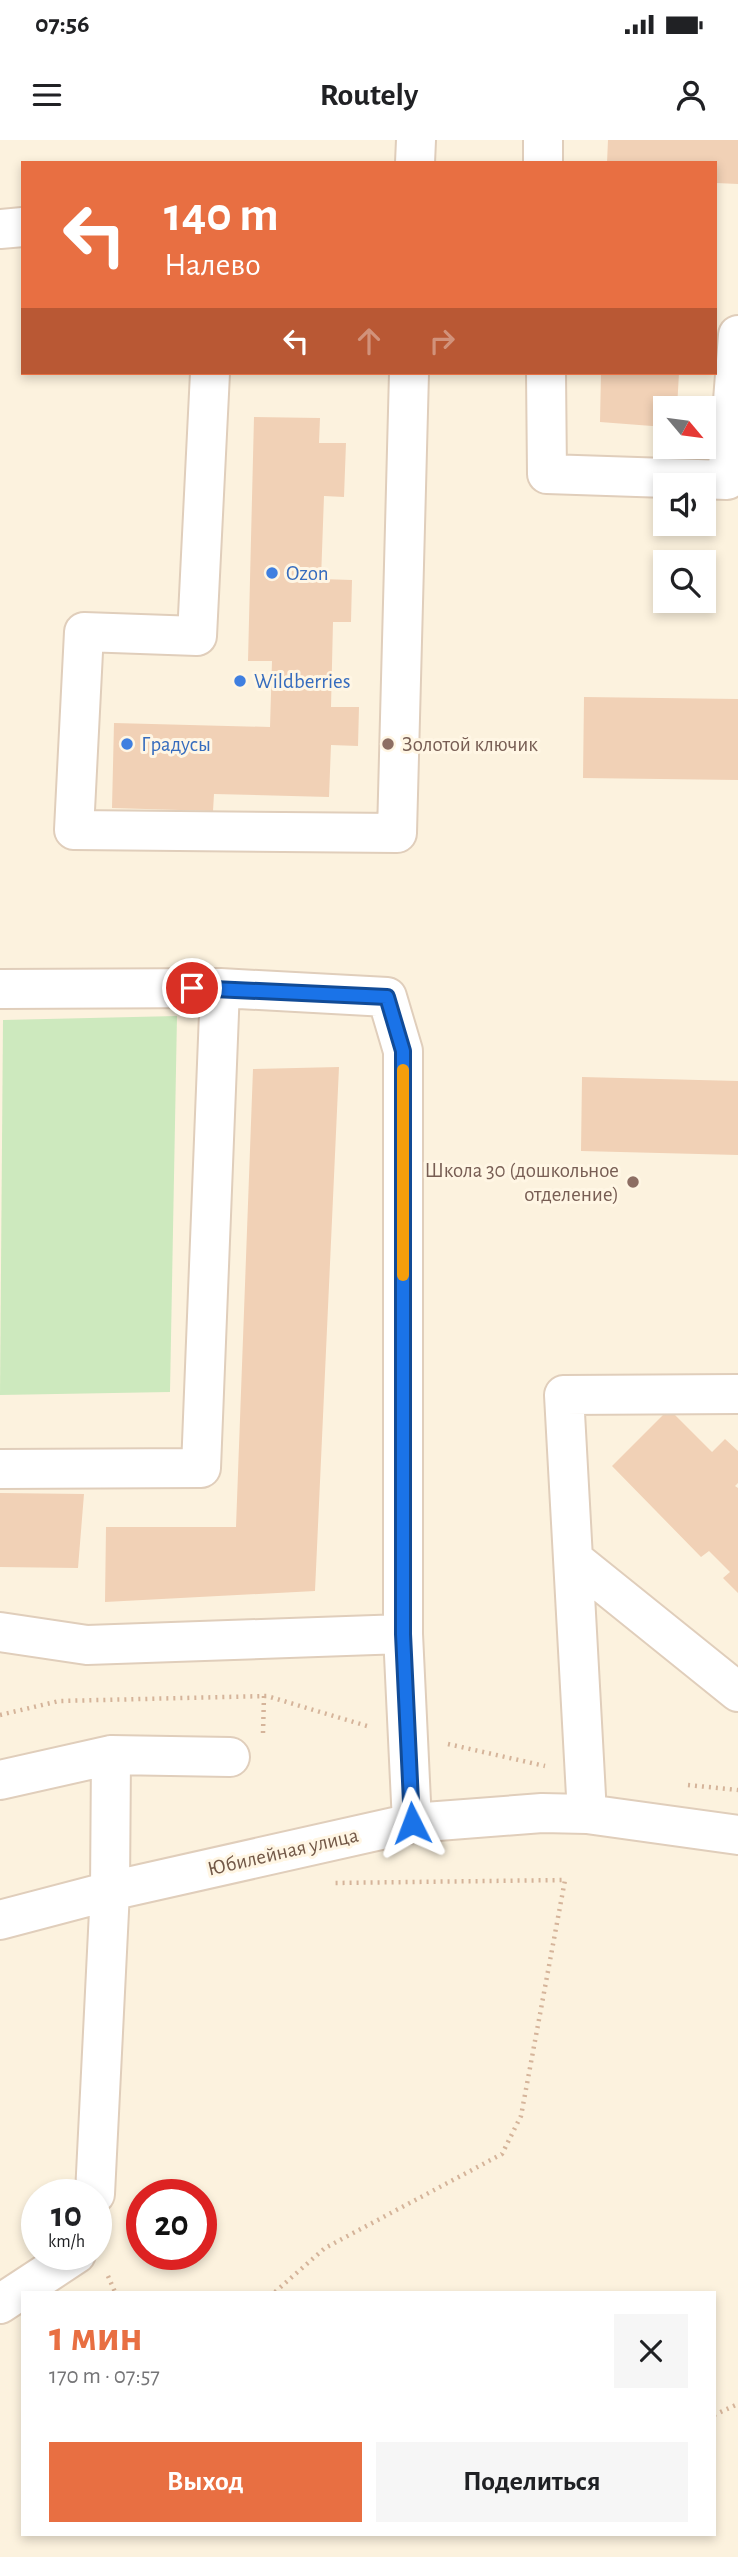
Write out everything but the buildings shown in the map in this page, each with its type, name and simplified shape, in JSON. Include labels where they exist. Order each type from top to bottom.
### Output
[{"type":"street","points":[[415,161],[416,140]]},
{"type":"street","points":[[543,140],[543,161]]},
{"type":"street","points":[[0,229],[21,228]]},
{"type":"street","points":[[546,375],[547,474],[727,480],[738,335]]},
{"type":"street","points":[[210,375],[197,636],[84,632],[74,830],[397,833],[409,375]]},
{"type":"street","points":[[0,989],[220,988],[387,997],[403,1051],[403,1634],[412,1823]]},
{"type":"street","points":[[0,1469],[201,1468],[220,988]]},
{"type":"street","points":[[587,1814],[565,1395],[738,1394]]},
{"type":"street","points":[[573,1559],[738,1692]]},
{"type":"street","points":[[0,1632],[87,1645],[403,1634]]},
{"type":"street","points":[[96,2179],[110,1891],[111,1755]]},
{"type":"street","points":[[0,1780],[111,1755],[230,1757]]},
{"type":"street","name":"Юбилейная улица","points":[[0,1920],[110,1891],[412,1823],[542,1812],[587,1814],[738,1835]]},
{"type":"street","points":[[0,2304],[52,2270]]},
{"type":"path","points":[[0,1715],[59,1701],[267,1696],[407,1736],[471,1748]]},
{"type":"path","points":[[276,2291],[325,2248],[502,2154],[521,2116],[565,1880],[322,1883]]},
{"type":"path","points":[[716,2414],[738,2404]]},
{"type":"green space","points":[[177,1016],[170,1392],[0,1395],[3,1020]]},
{"type":"slow traffic","points":[[403,1070],[403,1275]]},
{"type":"place","name":"Ozon","points":[[272,573]]},
{"type":"place","name":"Wildberries","points":[[240,681]]},
{"type":"place","name":"Градусы","points":[[127,744]]},
{"type":"place","name":"Золотой ключик","points":[[388,744]]},
{"type":"place","name":"Школа 30 (дошкольное отделение)","points":[[633,1182]]},
{"type":"route","points":[[192,988],[387,997],[403,1051],[403,1634],[412,1823]]}]
